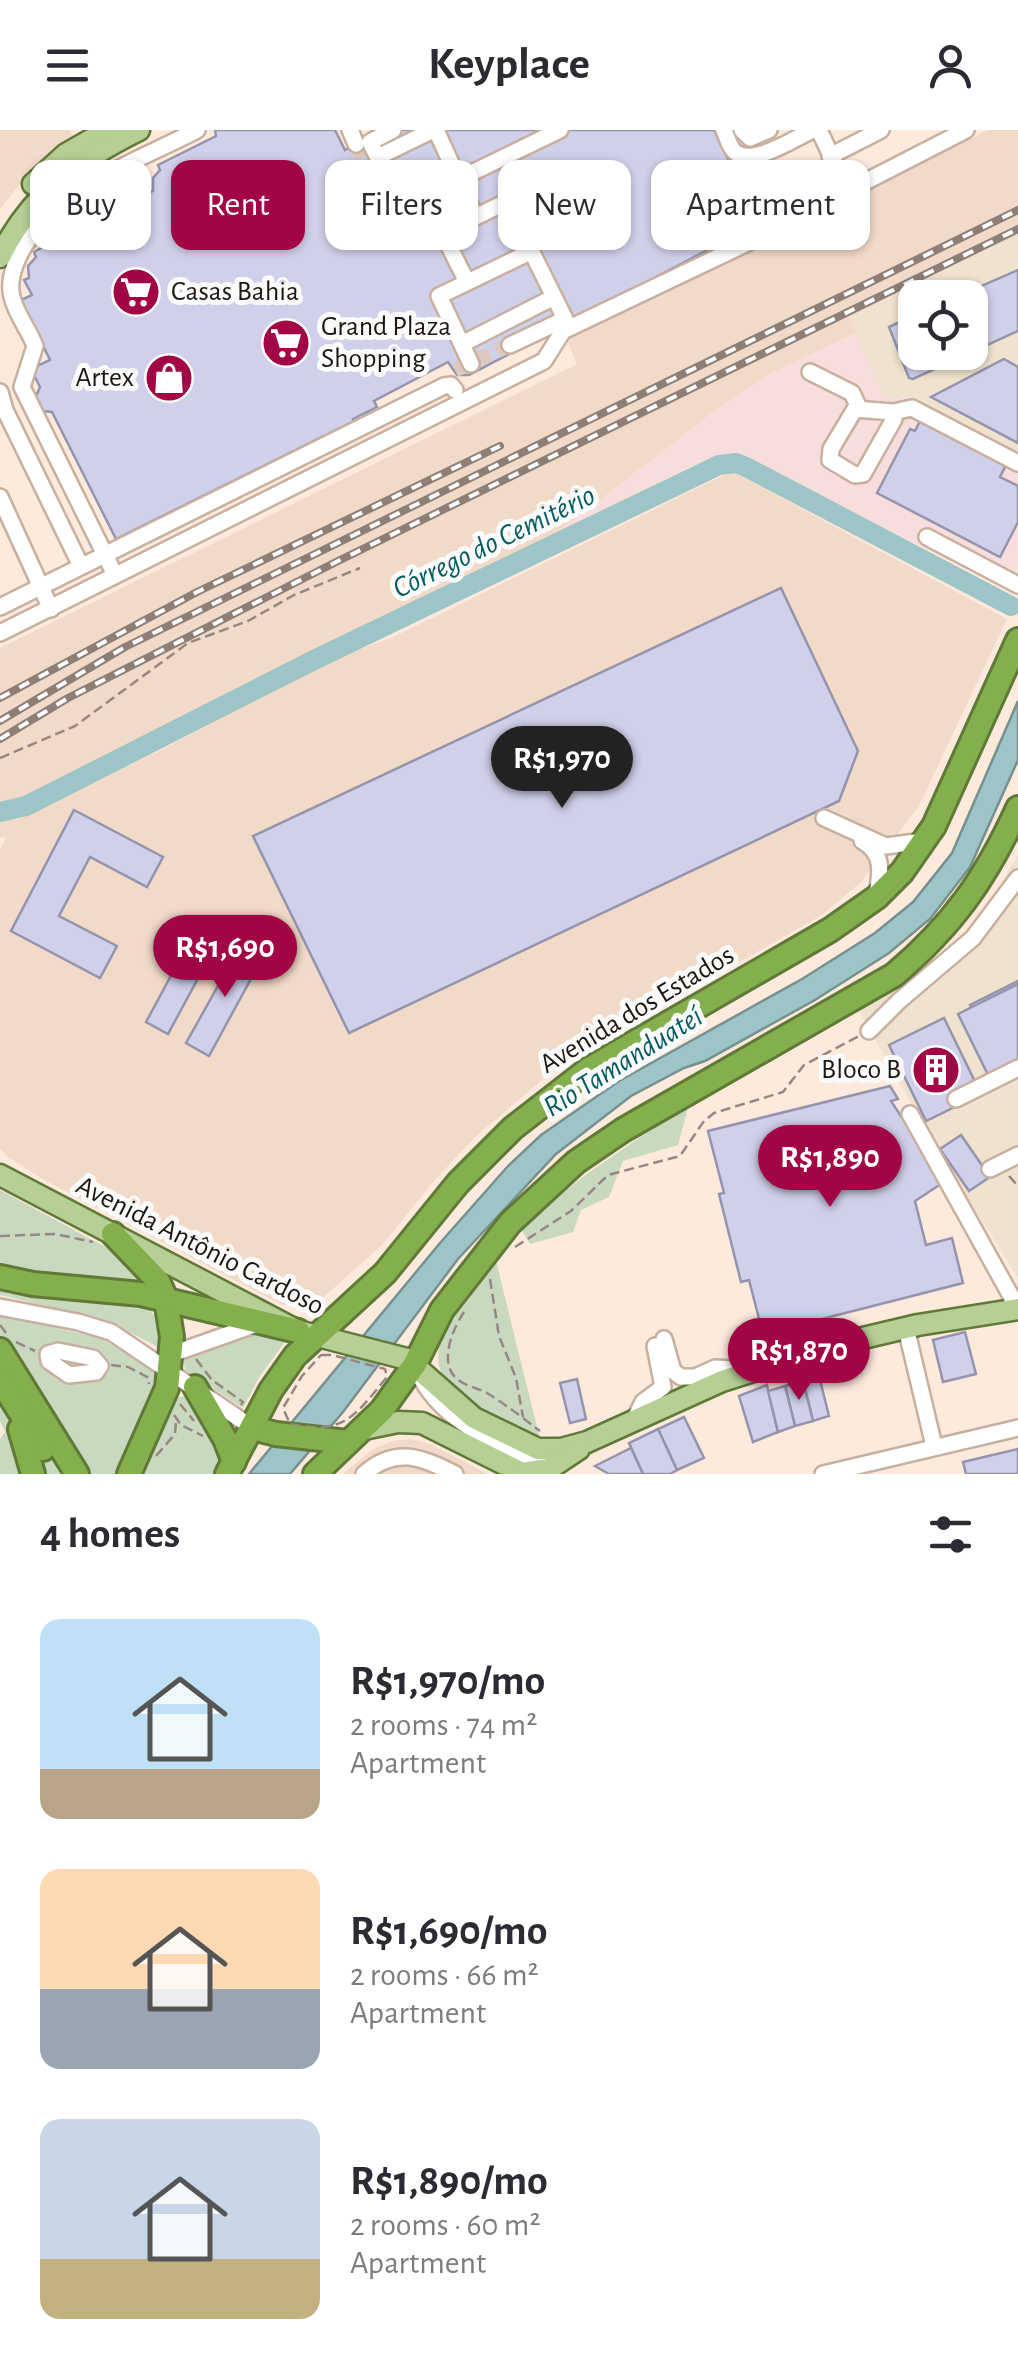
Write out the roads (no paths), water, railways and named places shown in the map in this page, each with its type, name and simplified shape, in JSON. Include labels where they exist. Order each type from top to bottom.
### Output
[{"type":"highway","name":"Avenida dos Estados","points":[[231,1468],[237,1426],[282,1372],[306,1335],[386,1273],[438,1207],[513,1128],[590,1069],[830,930],[877,897],[926,840],[1018,640]]},
{"type":"highway","points":[[315,1474],[340,1435],[382,1410],[405,1359],[510,1223],[576,1162],[623,1130],[894,975],[930,944],[982,879],[1018,808]]},
{"type":"highway","points":[[113,1234],[152,1273],[166,1299],[171,1362],[169,1410],[130,1474]]},
{"type":"highway","points":[[0,1276],[32,1284],[166,1299],[306,1335]]},
{"type":"highway","points":[[0,1350],[77,1474]]},
{"type":"highway","points":[[4,1386],[34,1474]]},
{"type":"highway","points":[[4,1386],[59,1474]]},
{"type":"highway","points":[[196,1387],[237,1426],[340,1435]]},
{"type":"main road","points":[[0,257],[26,213],[55,182],[88,156],[139,130]]},
{"type":"main road","points":[[0,227],[35,182],[94,133]]},
{"type":"main road","name":"Avenida Antônio Cardoso","points":[[0,1175],[306,1335],[337,1348],[405,1359],[462,1410],[553,1450],[587,1442]]},
{"type":"main road","points":[[340,1435],[398,1422],[422,1423],[500,1466],[523,1474],[554,1471],[587,1442],[752,1370],[842,1342],[1017,1309]]},
{"type":"street","points":[[115,575],[22,388],[35,346],[12,291],[17,260],[58,206],[81,188],[197,130]]},
{"type":"street","points":[[364,144],[393,130]]},
{"type":"street","points":[[364,144],[434,130],[449,160]]},
{"type":"street","points":[[478,170],[560,130]]},
{"type":"street","points":[[724,130],[734,152],[748,158],[816,130],[832,160]]},
{"type":"street","points":[[742,130],[750,138],[770,130]]},
{"type":"street","points":[[830,156],[881,130]]},
{"type":"street","points":[[870,179],[966,130]]},
{"type":"street","points":[[478,215],[506,204],[565,319],[510,345]]},
{"type":"street","points":[[450,250],[466,282]]},
{"type":"street","points":[[0,633],[546,360],[563,331],[732,250]]},
{"type":"street","points":[[448,410],[462,344],[439,299],[441,294],[532,251]]},
{"type":"street","points":[[462,344],[554,296]]},
{"type":"street","points":[[531,309],[541,311],[546,321],[534,336]]},
{"type":"street","points":[[810,372],[852,393],[859,408]]},
{"type":"street","points":[[0,607],[458,377]]},
{"type":"street","points":[[22,388],[8,388],[2,396],[5,425],[25,452],[81,566]]},
{"type":"street","points":[[2,396],[10,403],[25,434],[25,452]]},
{"type":"street","points":[[894,412],[866,472],[858,476],[832,462],[829,454],[852,412],[859,408],[917,410],[1018,463]]},
{"type":"street","points":[[355,429],[358,445],[366,450]]},
{"type":"street","points":[[339,438],[348,454],[346,460]]},
{"type":"street","points":[[0,497],[51,609]]},
{"type":"street","points":[[927,537],[1018,585]]},
{"type":"street","points":[[125,546],[134,566]]},
{"type":"street","points":[[877,897],[880,867],[876,852],[824,818],[886,846],[926,840]]},
{"type":"street","points":[[869,1031],[974,938],[1018,878]]},
{"type":"street","points":[[956,1098],[1018,1068]]},
{"type":"street","points":[[910,1114],[1017,1309]]},
{"type":"street","points":[[990,1169],[1018,1155]]},
{"type":"street","points":[[0,1307],[104,1329],[171,1362],[196,1387]]},
{"type":"street","points":[[171,1362],[257,1324]]},
{"type":"street","points":[[906,1328],[934,1446]]},
{"type":"street","points":[[636,1418],[643,1402],[664,1386],[659,1340],[673,1372],[681,1377],[695,1377],[715,1368],[752,1370]]},
{"type":"street","points":[[405,1359],[429,1394],[470,1428],[554,1471]]},
{"type":"street","points":[[340,1435],[396,1416],[416,1414],[470,1428]]},
{"type":"street","points":[[822,1474],[1018,1428]]},
{"type":"street","points":[[364,1474],[388,1458],[405,1455],[428,1460],[456,1474]]},
{"type":"water","points":[[1018,701],[1018,760],[970,867],[930,919],[889,953],[815,1000],[705,1061],[631,1096],[556,1154],[458,1259],[343,1412],[290,1474],[249,1474],[440,1243],[541,1135],[619,1081],[802,979],[875,933],[913,902],[952,853]]},
{"type":"waterway","name":"Córrego do Cemitério","points":[[0,812],[26,806],[312,661],[719,465],[736,463],[746,467],[1011,606]]},
{"type":"tunnel","points":[[356,144],[364,160]]},
{"type":"tunnel","points":[[455,370],[510,345]]},
{"type":"railway","points":[[0,721],[125,647],[1018,210]]},
{"type":"railway","points":[[0,739],[68,698],[336,562],[1018,229]]},
{"type":"railway","points":[[0,698],[197,592],[500,446]]},
{"type":"place","name":"Casas Bahia","points":[[136,292]]},
{"type":"place","name":"Grand Plaza Shopping","points":[[286,343]]},
{"type":"place","name":"Artex","points":[[169,378]]},
{"type":"place","name":"Bloco B","points":[[936,1070]]},
{"type":"water label","name":"Rio Tamanduateí","points":[[623,1062]]}]
